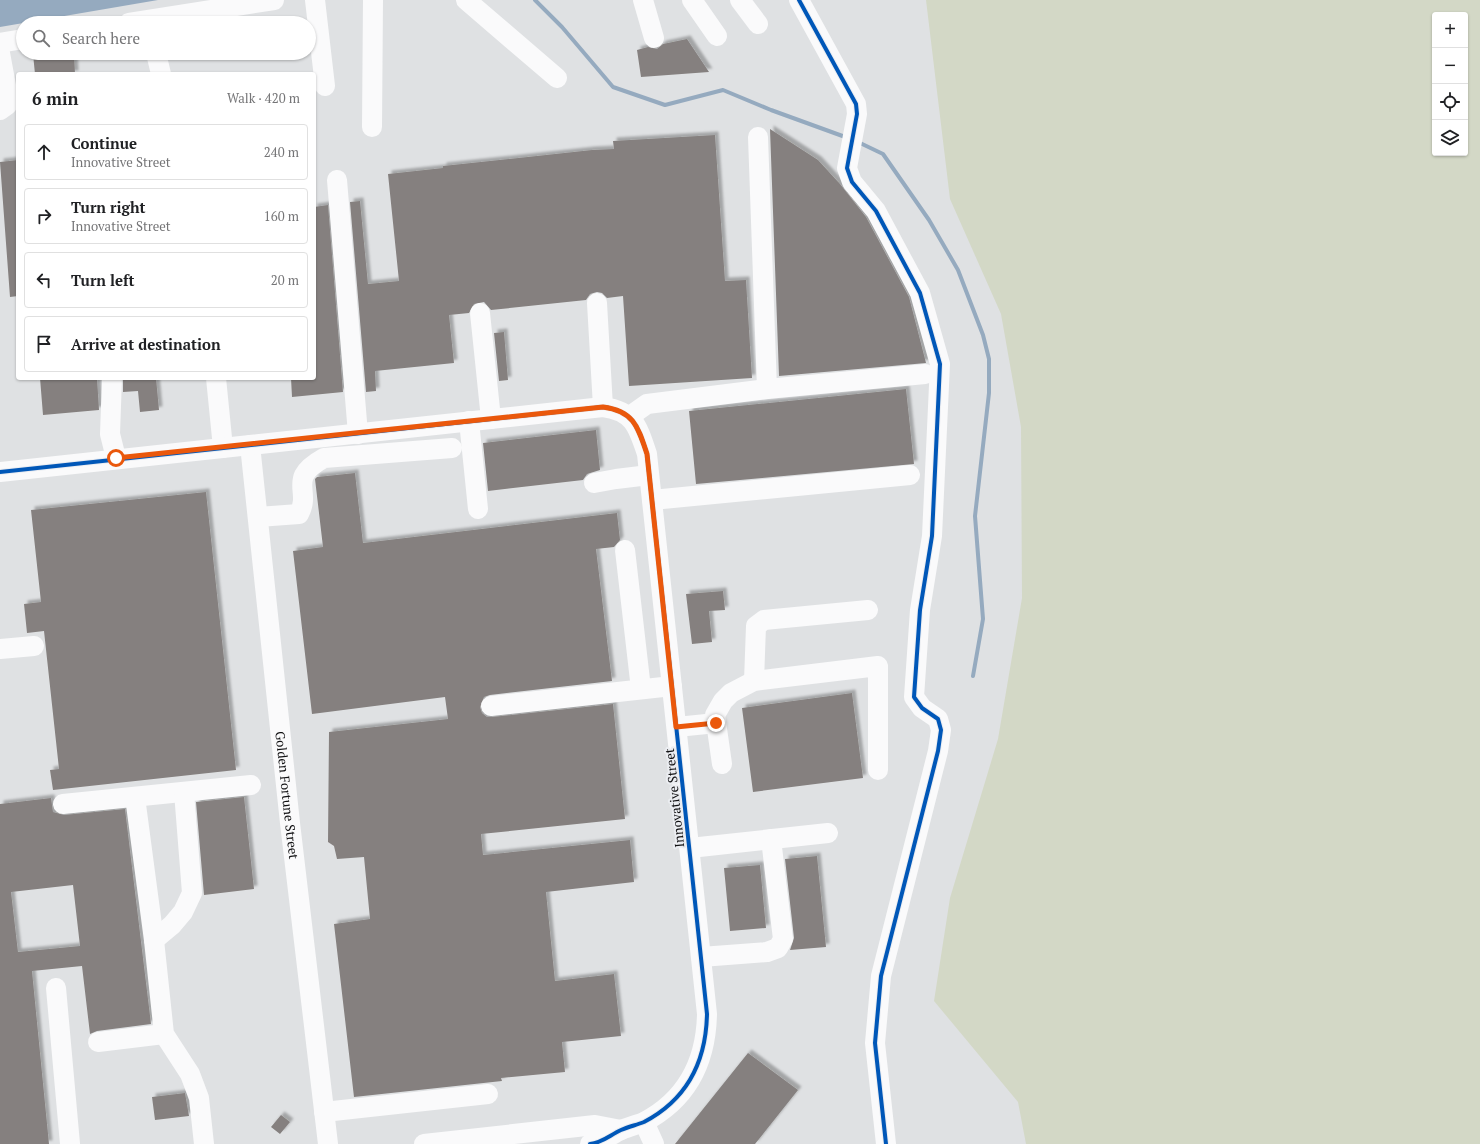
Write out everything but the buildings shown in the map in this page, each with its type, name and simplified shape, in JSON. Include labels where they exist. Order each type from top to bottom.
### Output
[{"type":"street","points":[[180,16],[274,0]]},
{"type":"street","points":[[315,0],[324,86]]},
{"type":"street","points":[[372,126],[373,0]]},
{"type":"street","points":[[466,0],[557,78]]},
{"type":"street","points":[[643,0],[654,38]]},
{"type":"street","points":[[692,0],[717,36]]},
{"type":"street","points":[[740,0],[758,24]]},
{"type":"street","points":[[799,0],[856,104],[857,114],[847,168],[852,182],[876,211],[920,293],[940,364],[932,536],[920,610],[914,697],[922,708],[938,720],[941,730],[938,752],[881,976],[875,1043],[886,1144]]},
{"type":"street","points":[[0,43],[16,40]]},
{"type":"street","points":[[0,53],[7,91],[7,105],[0,110]]},
{"type":"street","points":[[158,60],[161,72]]},
{"type":"street","points":[[758,137],[767,389]]},
{"type":"street","points":[[337,180],[358,434]]},
{"type":"street","points":[[597,303],[603,407]]},
{"type":"street","points":[[480,313],[491,419]]},
{"type":"street","points":[[0,472],[116,458],[358,434],[603,407],[616,409],[630,416],[647,404],[767,389],[925,374]]},
{"type":"street","points":[[112,380],[110,434],[116,458]]},
{"type":"street","points":[[216,380],[223,448]]},
{"type":"street","name":"Innovative Street","points":[[590,1144],[598,1143],[621,1130],[644,1122],[664,1109],[682,1094],[700,1060],[706,1037],[707,1014],[649,475],[645,447],[630,416]]},
{"type":"street","points":[[469,421],[478,509]]},
{"type":"street","points":[[258,517],[299,514],[303,506],[301,482],[310,466],[324,458],[443,449],[431,425]]},
{"type":"street","name":"Golden Fortune Street","points":[[250,445],[290,823],[328,1144]]},
{"type":"street","points":[[594,483],[616,478],[649,475]]},
{"type":"street","points":[[652,500],[910,475]]},
{"type":"street","points":[[625,550],[641,689]]},
{"type":"street","points":[[754,681],[756,626],[764,620],[868,610]]},
{"type":"street","points":[[0,649],[34,646]]},
{"type":"street","points":[[722,764],[715,715],[723,701],[731,693],[754,681],[878,666],[878,770]]},
{"type":"street","points":[[491,706],[672,686]]},
{"type":"street","points":[[676,727],[716,723]]},
{"type":"street","points":[[63,804],[251,785]]},
{"type":"street","points":[[154,940],[172,925],[183,912],[192,893],[184,792]]},
{"type":"street","points":[[135,797],[154,940],[164,1034],[190,1074],[199,1098],[204,1144]]},
{"type":"street","points":[[690,848],[828,833]]},
{"type":"street","points":[[701,957],[767,952],[778,948],[783,940],[771,839]]},
{"type":"street","points":[[56,988],[70,1144]]},
{"type":"street","points":[[98,1042],[164,1034]]},
{"type":"street","points":[[324,1112],[488,1094]]},
{"type":"street","points":[[644,1122],[654,1144]]},
{"type":"street","points":[[424,1144],[595,1125],[621,1130]]},
{"type":"green space","points":[[926,0],[1480,0],[1480,1144],[1026,1144],[1018,1102],[934,1001],[950,898],[998,739],[1022,598],[1021,427],[1001,314],[950,199]]},
{"type":"water","points":[[0,0],[158,0],[64,16],[16,16],[16,24],[0,27]]},
{"type":"waterway","points":[[535,0],[562,27],[613,87],[665,105],[723,90],[771,110],[848,138]]},
{"type":"waterway","points":[[858,142],[883,154],[929,220],[958,270],[983,335],[989,359],[989,393],[975,516],[983,619],[973,676]]},
{"type":"cycle path","points":[[799,0],[856,104],[857,114],[847,168],[852,182],[876,211],[920,293],[940,364],[932,536],[920,610],[914,697],[922,708],[938,719],[941,730],[938,751],[881,976],[875,1043],[886,1144]]},
{"type":"cycle path","points":[[0,472],[603,407],[622,412],[633,422],[641,436],[647,454],[707,1014],[706,1031],[703,1047],[692,1077],[672,1102],[659,1113],[644,1122],[621,1130],[598,1142],[590,1144]]},
{"type":"route","points":[[116,458],[358,434],[603,407],[616,409],[630,416],[640,434],[647,454],[676,727],[716,723]]}]
